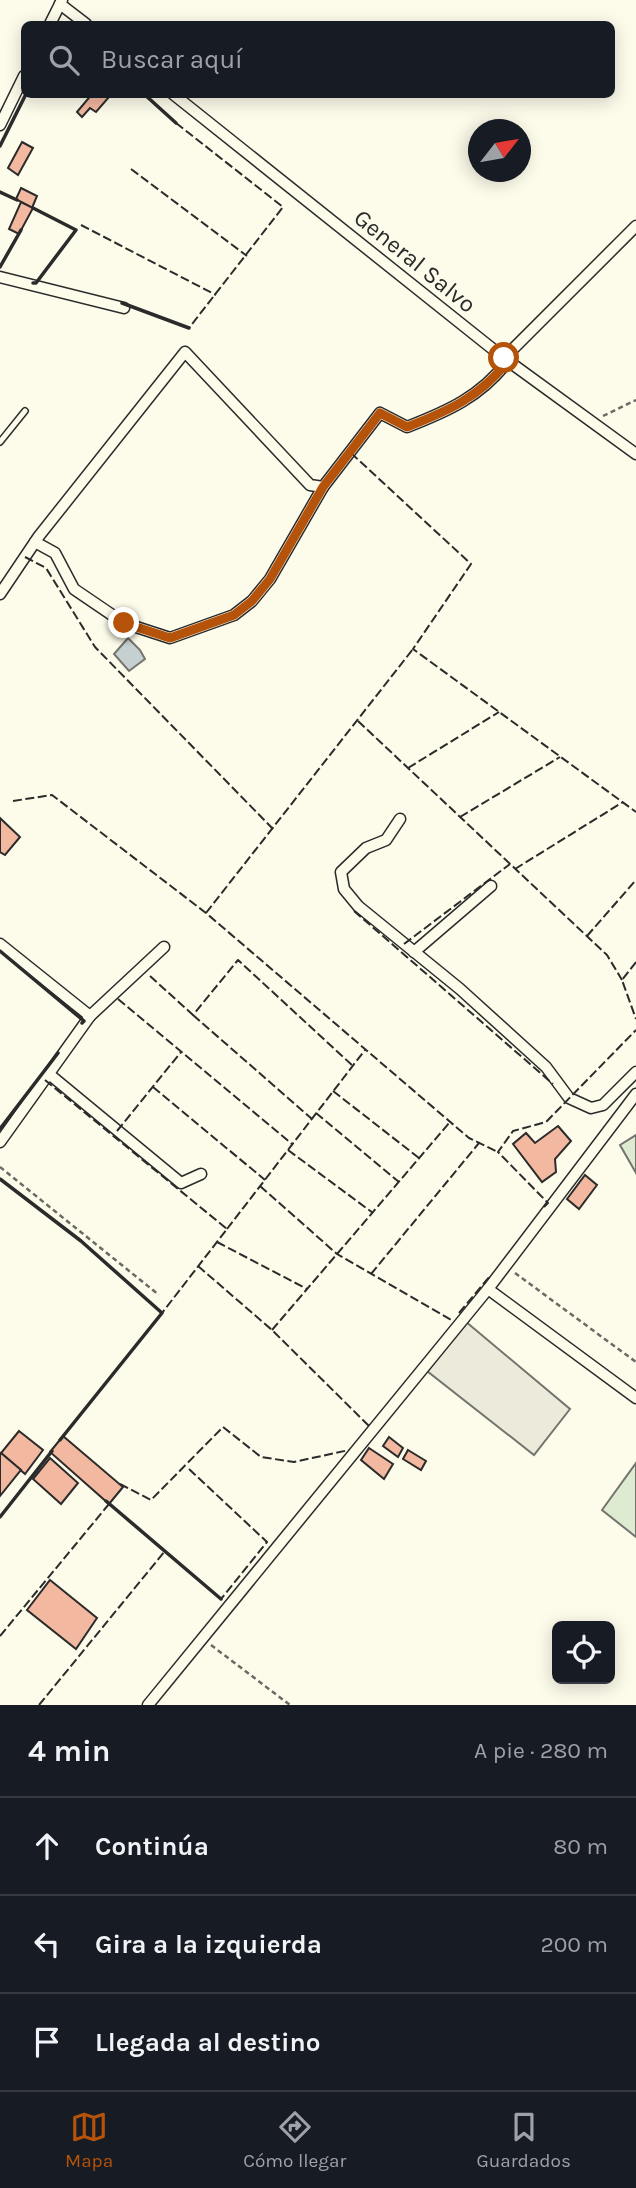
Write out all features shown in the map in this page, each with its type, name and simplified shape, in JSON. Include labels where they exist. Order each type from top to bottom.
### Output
[{"type":"street","points":[[52,21],[61,2],[83,21]]},
{"type":"street","points":[[0,125],[21,82]]},
{"type":"street","name":"General Salvo","points":[[178,98],[506,360],[636,454]]},
{"type":"street","points":[[35,542],[55,552],[74,589],[124,623],[170,638],[234,615],[252,601],[270,579],[323,487],[380,413],[407,427],[442,413],[490,384],[506,360],[636,226]]},
{"type":"street","points":[[0,277],[124,308]]},
{"type":"street","points":[[0,594],[35,542],[185,352],[310,485],[323,487]]},
{"type":"street","points":[[401,819],[386,840],[366,848],[341,872],[344,889],[358,905],[546,1067],[569,1098],[591,1108],[603,1105],[636,1072]]},
{"type":"street","points":[[414,952],[491,886]]},
{"type":"street","points":[[0,944],[90,1016]]},
{"type":"street","points":[[0,1142],[90,1016],[164,947]]},
{"type":"street","points":[[49,1074],[181,1183],[201,1174]]},
{"type":"street","points":[[148,1705],[488,1289],[636,1094]]},
{"type":"street","points":[[488,1289],[636,1398]]},
{"type":"lane","points":[[0,442],[25,411]]},
{"type":"path","points":[[590,421],[636,400]]},
{"type":"path","points":[[0,1167],[159,1294]]},
{"type":"path","points":[[504,1265],[636,1362]]},
{"type":"path","points":[[203,1639],[290,1705]]},
{"type":"green space","points":[[636,1135],[636,1173],[620,1145]]},
{"type":"green space","points":[[636,1463],[636,1537],[602,1510]]},
{"type":"shaded area","points":[[128,638],[145,659],[129,671],[114,654]]},
{"type":"shaded area","points":[[465,1321],[570,1409],[534,1455],[427,1371]]},
{"type":"building","points":[[89,98],[108,98],[96,112],[90,108],[82,117],[77,112]]},
{"type":"building","points":[[22,142],[33,148],[18,175],[8,168]]},
{"type":"building","points":[[21,188],[37,196],[32,208],[16,199]]},
{"type":"building","points":[[21,202],[33,208],[19,234],[9,229]]},
{"type":"building","points":[[0,818],[20,837],[5,855],[0,852]]},
{"type":"building","points":[[558,1126],[571,1141],[555,1159],[556,1172],[542,1182],[513,1144],[526,1133],[535,1143]]},
{"type":"building","points":[[585,1175],[597,1185],[579,1209],[567,1199]]},
{"type":"building","points":[[19,1431],[43,1450],[25,1474],[1,1453]]},
{"type":"building","points":[[63,1436],[123,1487],[109,1504],[50,1452]]},
{"type":"building","points":[[389,1437],[403,1448],[398,1457],[383,1446]]},
{"type":"building","points":[[369,1448],[393,1464],[384,1479],[361,1460]]},
{"type":"building","points":[[408,1450],[426,1461],[421,1470],[403,1459]]},
{"type":"building","points":[[1,1453],[21,1470],[0,1496],[0,1455]]},
{"type":"building","points":[[50,1458],[78,1483],[61,1504],[33,1479]]},
{"type":"building","points":[[50,1580],[97,1618],[76,1649],[27,1610]]},
{"type":"fence","points":[[176,123],[283,207],[189,328]]},
{"type":"fence","points":[[131,169],[247,256]]},
{"type":"fence","points":[[81,225],[216,295]]},
{"type":"fence","points":[[351,453],[471,564],[413,649],[636,812]]},
{"type":"fence","points":[[25,557],[46,568],[95,647],[273,829]]},
{"type":"fence","points":[[206,913],[413,649]]},
{"type":"fence","points":[[408,768],[499,712]]},
{"type":"fence","points":[[358,721],[607,955],[622,980]]},
{"type":"fence","points":[[460,817],[560,757]]},
{"type":"fence","points":[[13,801],[52,795],[206,913],[469,1138],[498,1152]]},
{"type":"fence","points":[[515,869],[623,802]]},
{"type":"fence","points":[[404,944],[510,864]]},
{"type":"fence","points":[[587,936],[636,880]]},
{"type":"fence","points":[[354,911],[553,1084]]},
{"type":"fence","points":[[150,976],[193,1015],[238,960],[353,1066]]},
{"type":"fence","points":[[636,962],[622,980],[636,1019]]},
{"type":"fence","points":[[118,999],[292,1144]]},
{"type":"fence","points":[[193,1015],[312,1119]]},
{"type":"fence","points":[[544,1207],[548,1203],[498,1152],[513,1131],[546,1122],[636,1030]]},
{"type":"fence","points":[[227,1229],[365,1050]]},
{"type":"fence","points":[[117,1131],[181,1052]]},
{"type":"fence","points":[[45,1080],[227,1229],[162,1313]]},
{"type":"fence","points":[[153,1087],[265,1180]]},
{"type":"fence","points":[[333,1091],[419,1158]]},
{"type":"fence","points":[[316,1113],[399,1182]]},
{"type":"fence","points":[[272,1330],[450,1122]]},
{"type":"fence","points":[[371,1274],[479,1143]]},
{"type":"fence","points":[[288,1150],[373,1213]]},
{"type":"fence","points":[[260,1186],[337,1254],[453,1321]]},
{"type":"fence","points":[[217,1242],[307,1289]]},
{"type":"fence","points":[[198,1266],[272,1330],[369,1426]]},
{"type":"fence","points":[[459,1313],[490,1276]]},
{"type":"fence","points":[[120,1484],[151,1500],[223,1427],[261,1457],[294,1462],[349,1450]]},
{"type":"fence","points":[[189,1469],[267,1542],[221,1599]]},
{"type":"fence","points":[[0,1636],[109,1504]]},
{"type":"fence","points":[[39,1705],[165,1551]]},
{"type":"wall","points":[[0,146],[24,98]]},
{"type":"wall","points":[[148,98],[176,123]]},
{"type":"wall","points":[[0,192],[17,200]]},
{"type":"wall","points":[[33,208],[76,230],[36,283],[33,283]]},
{"type":"wall","points":[[0,267],[21,230]]},
{"type":"wall","points":[[122,303],[189,328]]},
{"type":"wall","points":[[0,951],[84,1021],[82,1023]]},
{"type":"wall","points":[[0,1129],[58,1053]]},
{"type":"wall","points":[[0,1179],[81,1241],[162,1313],[60,1440]]},
{"type":"wall","points":[[0,1517],[52,1451]]},
{"type":"wall","points":[[106,1501],[221,1599]]},
{"type":"route","points":[[124,623],[170,638],[234,615],[252,601],[270,579],[323,487],[380,413],[407,427],[442,413],[490,384],[508,361],[504,358]]}]
